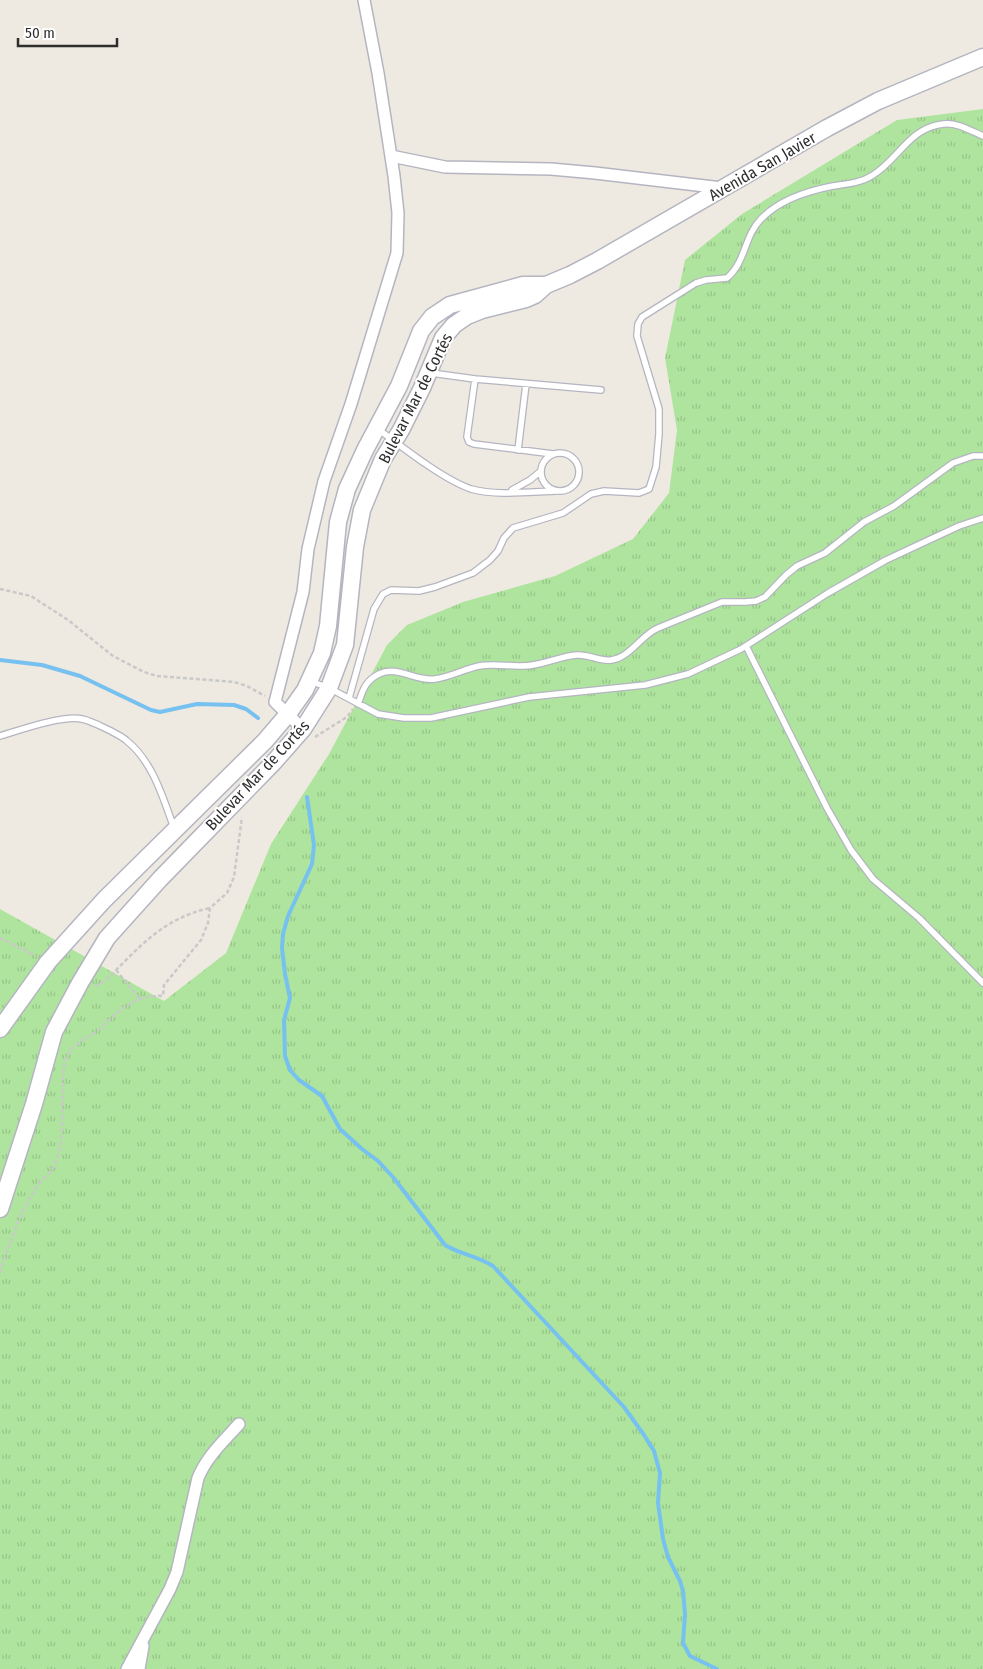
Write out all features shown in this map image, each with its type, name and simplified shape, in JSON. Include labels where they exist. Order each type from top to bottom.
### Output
[{"type":"street","points":[[303,729],[275,702],[303,592],[308,549],[324,481],[351,404],[397,253],[398,213],[391,156],[364,0]]},
{"type":"street","name":"Avenida San Javier","points":[[546,286],[597,261],[827,128],[878,101],[983,57]]},
{"type":"street","points":[[391,156],[445,168],[551,169],[722,188]]},
{"type":"street","points":[[0,1029],[48,962],[104,900],[265,741],[288,714],[310,681],[322,653],[328,626],[336,538],[347,490],[376,428],[399,386],[426,323],[443,309],[459,302],[523,285],[546,286]]},
{"type":"street","name":"Bulevar Mar de Cortés","points":[[0,1210],[34,1104],[54,1032],[107,938],[187,850],[273,763],[303,729],[329,688],[345,645],[355,547],[362,510],[379,468],[414,406],[443,338],[454,325],[467,316],[482,310],[526,299],[535,295],[546,286]]},
{"type":"street","points":[[443,309],[454,325]]},
{"type":"street","points":[[175,830],[187,850]]},
{"type":"street","points":[[127,1669],[177,1572],[198,1478],[202,1468],[212,1453],[239,1424]]},
{"type":"street","points":[[139,1669],[141,1653],[149,1628]]},
{"type":"lane","points":[[349,698],[374,609],[383,594],[391,590],[435,588],[473,573],[481,569],[494,556],[504,538],[513,528],[563,513],[591,494],[604,492],[639,493],[649,489],[656,468],[659,409],[637,336],[638,324],[642,317],[696,283],[727,278],[738,267],[750,237],[760,220],[773,209],[797,196],[818,189],[861,181],[873,175],[912,137],[932,127],[952,124],[983,136]]},
{"type":"lane","points":[[428,373],[601,390]]},
{"type":"lane","points":[[376,428],[394,442],[456,482],[480,490],[509,492],[555,491],[567,490],[572,487],[576,483],[579,471],[578,465],[571,456],[469,442],[475,379]]},
{"type":"lane","points":[[518,450],[526,384]]},
{"type":"lane","points":[[553,454],[544,462],[541,471],[545,484],[555,491]]},
{"type":"lane","points":[[358,704],[367,683],[380,674],[389,671],[411,674],[423,679],[435,679],[481,666],[497,664],[532,665],[564,656],[580,655],[605,660],[619,658],[652,630],[722,602],[745,602],[765,597],[797,566],[825,553],[864,522],[894,506],[953,463],[973,456],[983,456]]},
{"type":"lane","points":[[509,492],[541,471]]},
{"type":"lane","points":[[310,681],[329,688],[378,714],[404,718],[431,718],[529,697],[645,685],[688,674],[746,646],[828,593],[886,560],[959,526],[983,518]]},
{"type":"lane","points":[[746,646],[827,808],[851,850],[873,879],[919,918],[983,984]]},
{"type":"lane","points":[[0,736],[47,722],[82,719],[101,726],[127,740],[144,758],[175,830]]},
{"type":"path","points":[[0,588],[31,596],[68,620],[113,656],[144,672],[166,677],[234,682],[247,686],[275,702]]},
{"type":"path","points":[[80,984],[89,987],[105,981],[156,932],[172,921],[192,912],[210,908],[227,893],[234,877],[244,811]]},
{"type":"path","points":[[0,1273],[5,1253],[36,1188],[55,1164],[59,1150],[64,1070],[68,1054],[81,1040],[100,1028],[114,1014],[139,998],[152,995],[163,996],[164,984],[201,940],[208,923],[210,908]]},
{"type":"path","points":[[0,938],[48,962]]},
{"type":"path","points":[[116,970],[139,998]]},
{"type":"green space","points":[[983,109],[983,1669],[0,1669],[0,909],[164,1001],[226,953],[271,844],[329,754],[387,645],[407,625],[463,602],[555,576],[633,539],[669,493],[677,430],[665,358],[685,260],[742,214],[897,120]]},
{"type":"waterway","points":[[0,660],[42,665],[80,676],[151,710],[160,712],[197,704],[234,705],[246,709],[258,718]]},
{"type":"waterway","points":[[307,797],[314,845],[312,864],[288,916],[283,934],[282,948],[290,998],[284,1020],[285,1056],[290,1070],[299,1080],[322,1096],[340,1129],[378,1161],[393,1177],[445,1245],[493,1266],[624,1407],[644,1435],[654,1451],[660,1473],[658,1503],[663,1539],[668,1557],[683,1591],[685,1614],[683,1643],[690,1656],[717,1669]]}]
